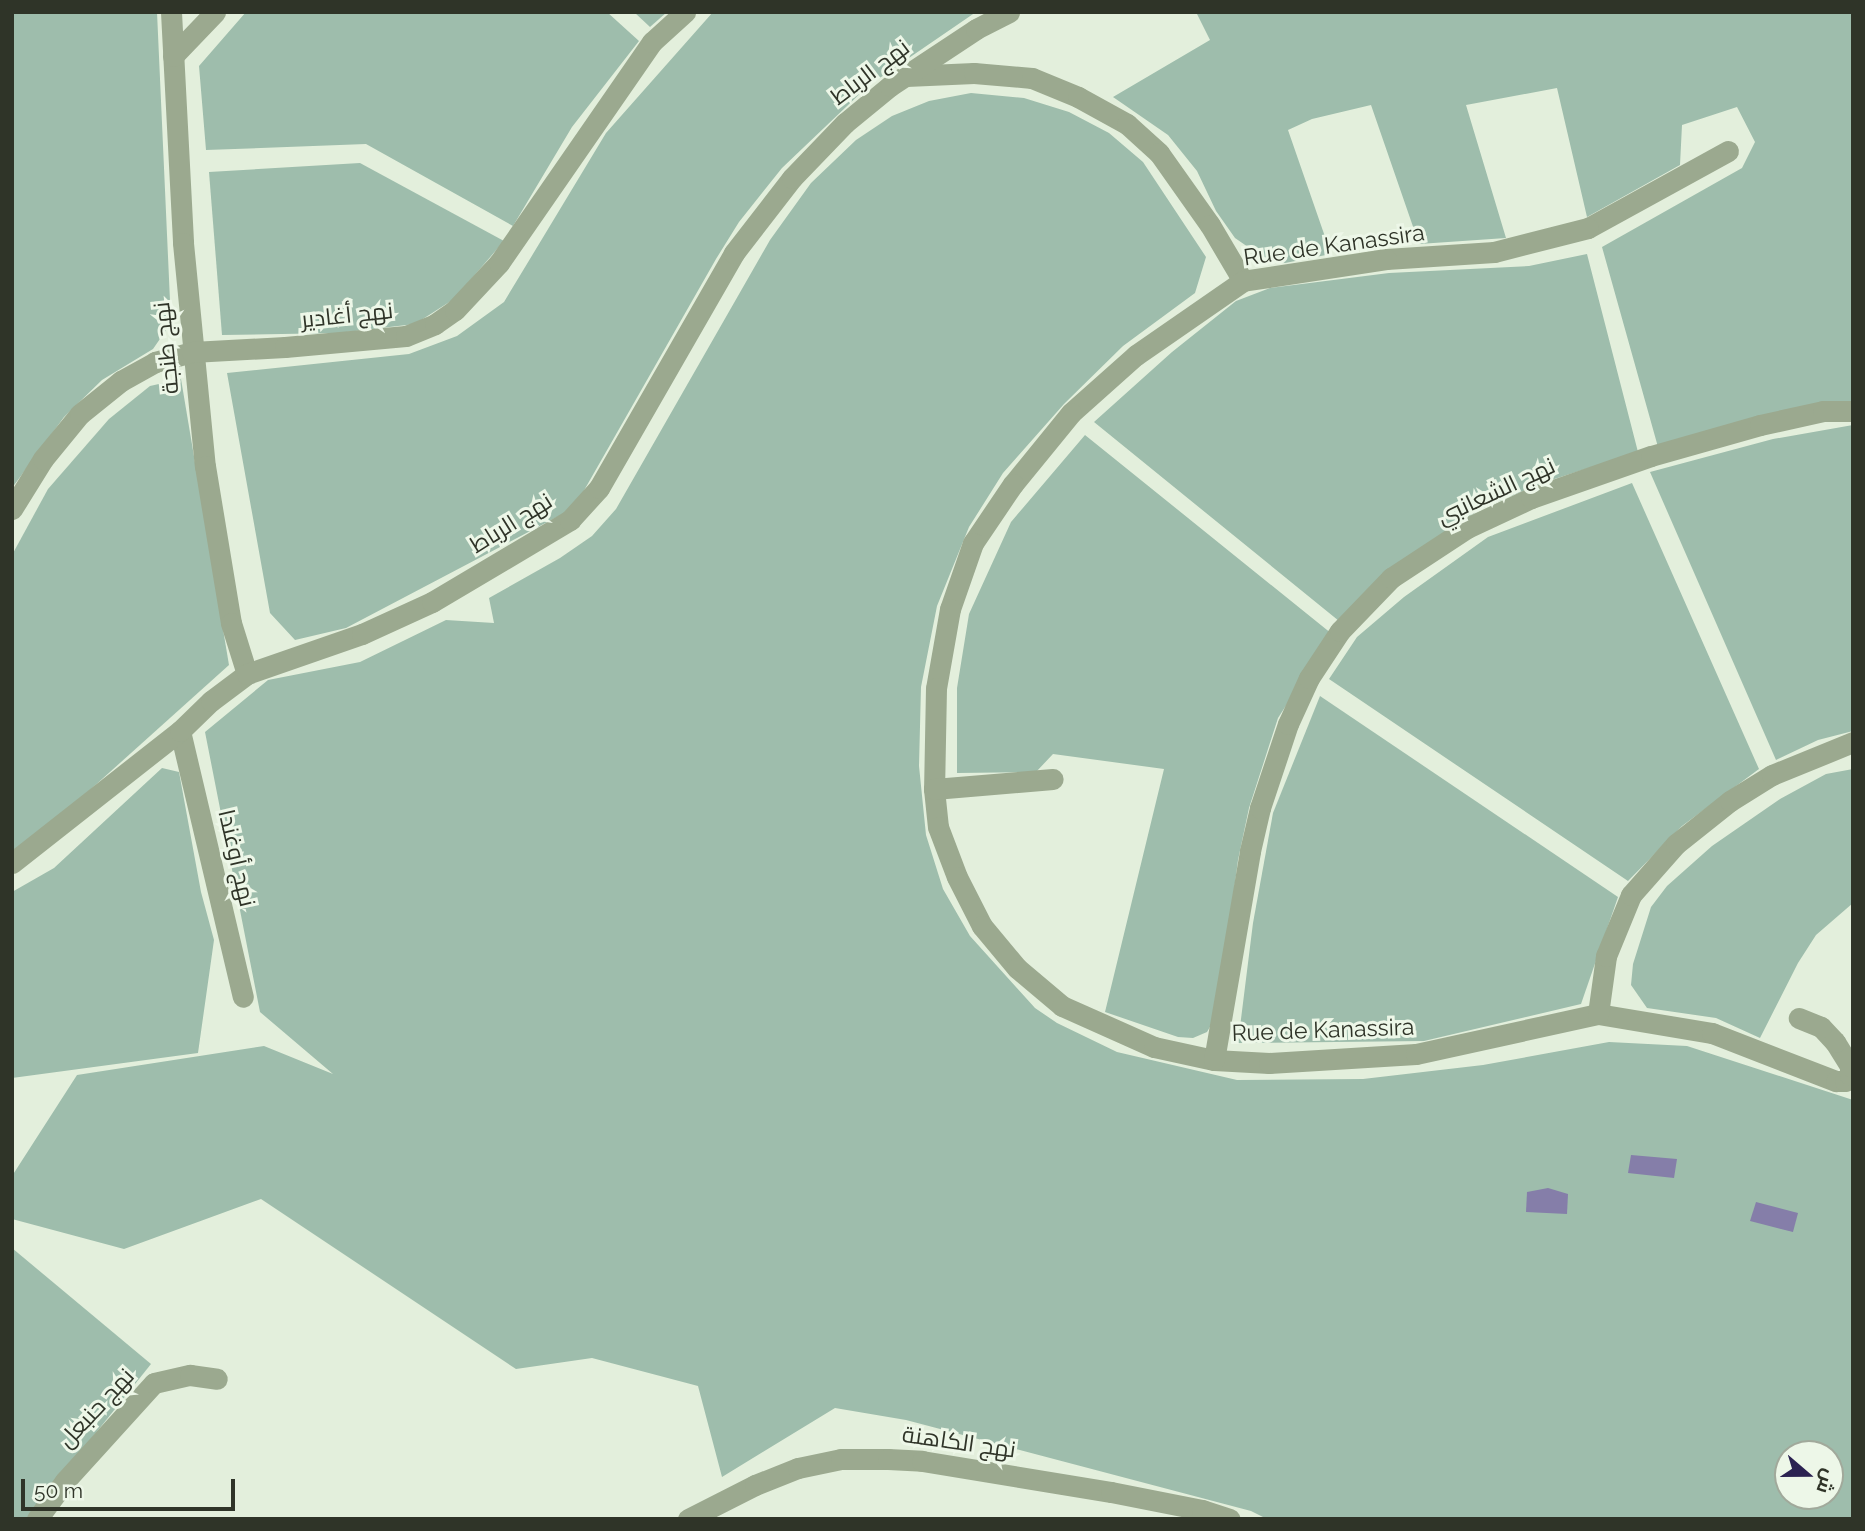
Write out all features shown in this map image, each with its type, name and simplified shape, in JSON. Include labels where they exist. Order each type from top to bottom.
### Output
[{"type":"street","name":"نهج طنجة","points":[[171,12],[192,352],[205,466],[231,623],[247,674]]},
{"type":"street","points":[[173,56],[215,12]]},
{"type":"street","name":"نهج أغادير","points":[[12,509],[43,459],[80,414],[121,381],[155,362],[192,352],[406,336],[435,324],[455,310],[499,263],[652,42],[685,12]]},
{"type":"street","name":"نهج الرباط","points":[[12,863],[180,731],[211,701],[247,674],[362,634],[432,602],[570,520],[600,488],[734,253],[800,169],[845,123],[904,76],[976,29],[1009,12]]},
{"type":"street","points":[[904,76],[974,74],[1032,78],[1078,97],[1127,124],[1159,153],[1210,225],[1243,281]]},
{"type":"street","name":"Rue de Kanassira","points":[[1728,151],[1588,228],[1494,252],[1385,259],[1243,281],[1136,355],[1071,413],[1013,484],[973,543],[950,609],[936,688],[933,789],[938,827],[957,877],[982,926],[1017,968],[1062,1006],[1101,1026],[1154,1047],[1214,1060],[1269,1063],[1416,1054],[1598,1014],[1712,1033],[1836,1082],[1844,1081],[1850,1075],[1850,1066],[1835,1042],[1821,1027],[1799,1018]]},
{"type":"street","name":"نهج الشعانبي","points":[[1214,1060],[1250,851],[1260,808],[1284,734],[1309,678],[1340,631],[1391,578],[1467,528],[1531,498],[1651,456],[1760,425],[1824,411],[1853,411]]},
{"type":"street","name":"نهج أوغندا","points":[[180,731],[243,997]]},
{"type":"street","points":[[1598,1014],[1606,956],[1631,895],[1676,844],[1730,800],[1772,775],[1853,743]]},
{"type":"street","points":[[933,789],[1053,779]]},
{"type":"street","name":"نهج حنبعل","points":[[37,1519],[65,1481],[155,1383],[190,1375],[217,1379]]},
{"type":"street","name":"نهج الكاهنة","points":[[688,1519],[754,1485],[798,1468],[841,1459],[888,1459],[922,1461],[1111,1492],[1202,1510],[1230,1519]]},
{"type":"green space","points":[[12,12],[157,12],[171,323],[153,349],[102,380],[64,417],[12,488]]},
{"type":"green space","points":[[246,12],[607,12],[639,41],[572,127],[513,226],[366,144],[206,150],[199,66]]},
{"type":"green space","points":[[634,12],[667,12],[650,27]]},
{"type":"green space","points":[[713,12],[976,12],[868,86],[782,168],[739,222],[716,259],[574,508],[346,628],[295,640],[270,613],[227,373],[409,354],[457,336],[504,302],[606,133]]},
{"type":"green space","points":[[1196,12],[1853,12],[1853,401],[1658,447],[1602,247],[1742,168],[1755,142],[1737,107],[1682,125],[1680,165],[1587,217],[1557,88],[1466,105],[1506,238],[1419,244],[1371,105],[1312,119],[1288,130],[1331,254],[1285,263],[1261,256],[1235,238],[1216,211],[1197,171],[1168,135],[1113,97],[1210,40]]},
{"type":"green space","points":[[971,93],[1024,98],[1069,112],[1109,133],[1143,162],[1206,257],[1195,293],[1123,346],[1064,404],[1003,473],[969,527],[937,606],[921,687],[919,766],[926,835],[943,889],[970,936],[1035,1008],[1057,1023],[1117,1052],[1237,1080],[1363,1079],[1483,1065],[1609,1042],[1687,1046],[1853,1100],[1853,1519],[1267,1519],[1251,1511],[906,1420],[835,1408],[722,1477],[698,1386],[592,1358],[516,1369],[261,1199],[124,1249],[12,1219],[12,1176],[77,1075],[264,1046],[333,1074],[260,1012],[205,732],[268,680],[360,662],[446,620],[494,623],[489,598],[560,558],[592,536],[616,509],[770,240],[811,183],[856,140],[892,116],[929,101]]},
{"type":"green space","points":[[360,163],[504,241],[454,299],[415,324],[338,333],[222,335],[209,172]]},
{"type":"green space","points":[[1587,254],[1638,452],[1542,483],[1481,509],[1449,529],[1339,621],[1094,422],[1172,352],[1236,301],[1270,288],[1389,273],[1529,266]]},
{"type":"green space","points":[[181,379],[229,665],[12,860],[12,555],[48,489],[109,419],[150,386]]},
{"type":"green space","points":[[1853,425],[1853,731],[1818,740],[1776,760],[1650,472],[1773,439]]},
{"type":"green space","points":[[1085,435],[1332,634],[1278,718],[1249,808],[1238,860],[1218,1013],[1207,1032],[1193,1038],[1178,1037],[1105,1012],[1164,769],[1053,754],[1036,772],[957,773],[957,688],[969,614],[1011,522]]},
{"type":"green space","points":[[1632,483],[1759,769],[1682,826],[1628,881],[1329,679],[1357,637],[1404,597],[1488,537]]},
{"type":"green space","points":[[1320,696],[1618,897],[1581,1004],[1424,1041],[1238,1043],[1253,923],[1273,813]]},
{"type":"green space","points":[[162,768],[179,772],[201,892],[214,940],[198,1053],[12,1078],[12,892],[54,868]]},
{"type":"green space","points":[[1853,769],[1853,903],[1816,935],[1798,963],[1760,1038],[1716,1018],[1647,1008],[1631,985],[1633,964],[1651,907],[1667,886],[1712,846],[1780,799],[1826,774]]},
{"type":"green space","points":[[12,1248],[151,1364],[27,1519],[12,1519]]},
{"type":"shaded area","points":[[1631,1155],[1677,1159],[1674,1178],[1628,1173]]},
{"type":"shaded area","points":[[1548,1188],[1568,1194],[1567,1214],[1526,1212],[1527,1192]]},
{"type":"shaded area","points":[[1756,1202],[1798,1213],[1793,1232],[1750,1221]]}]
